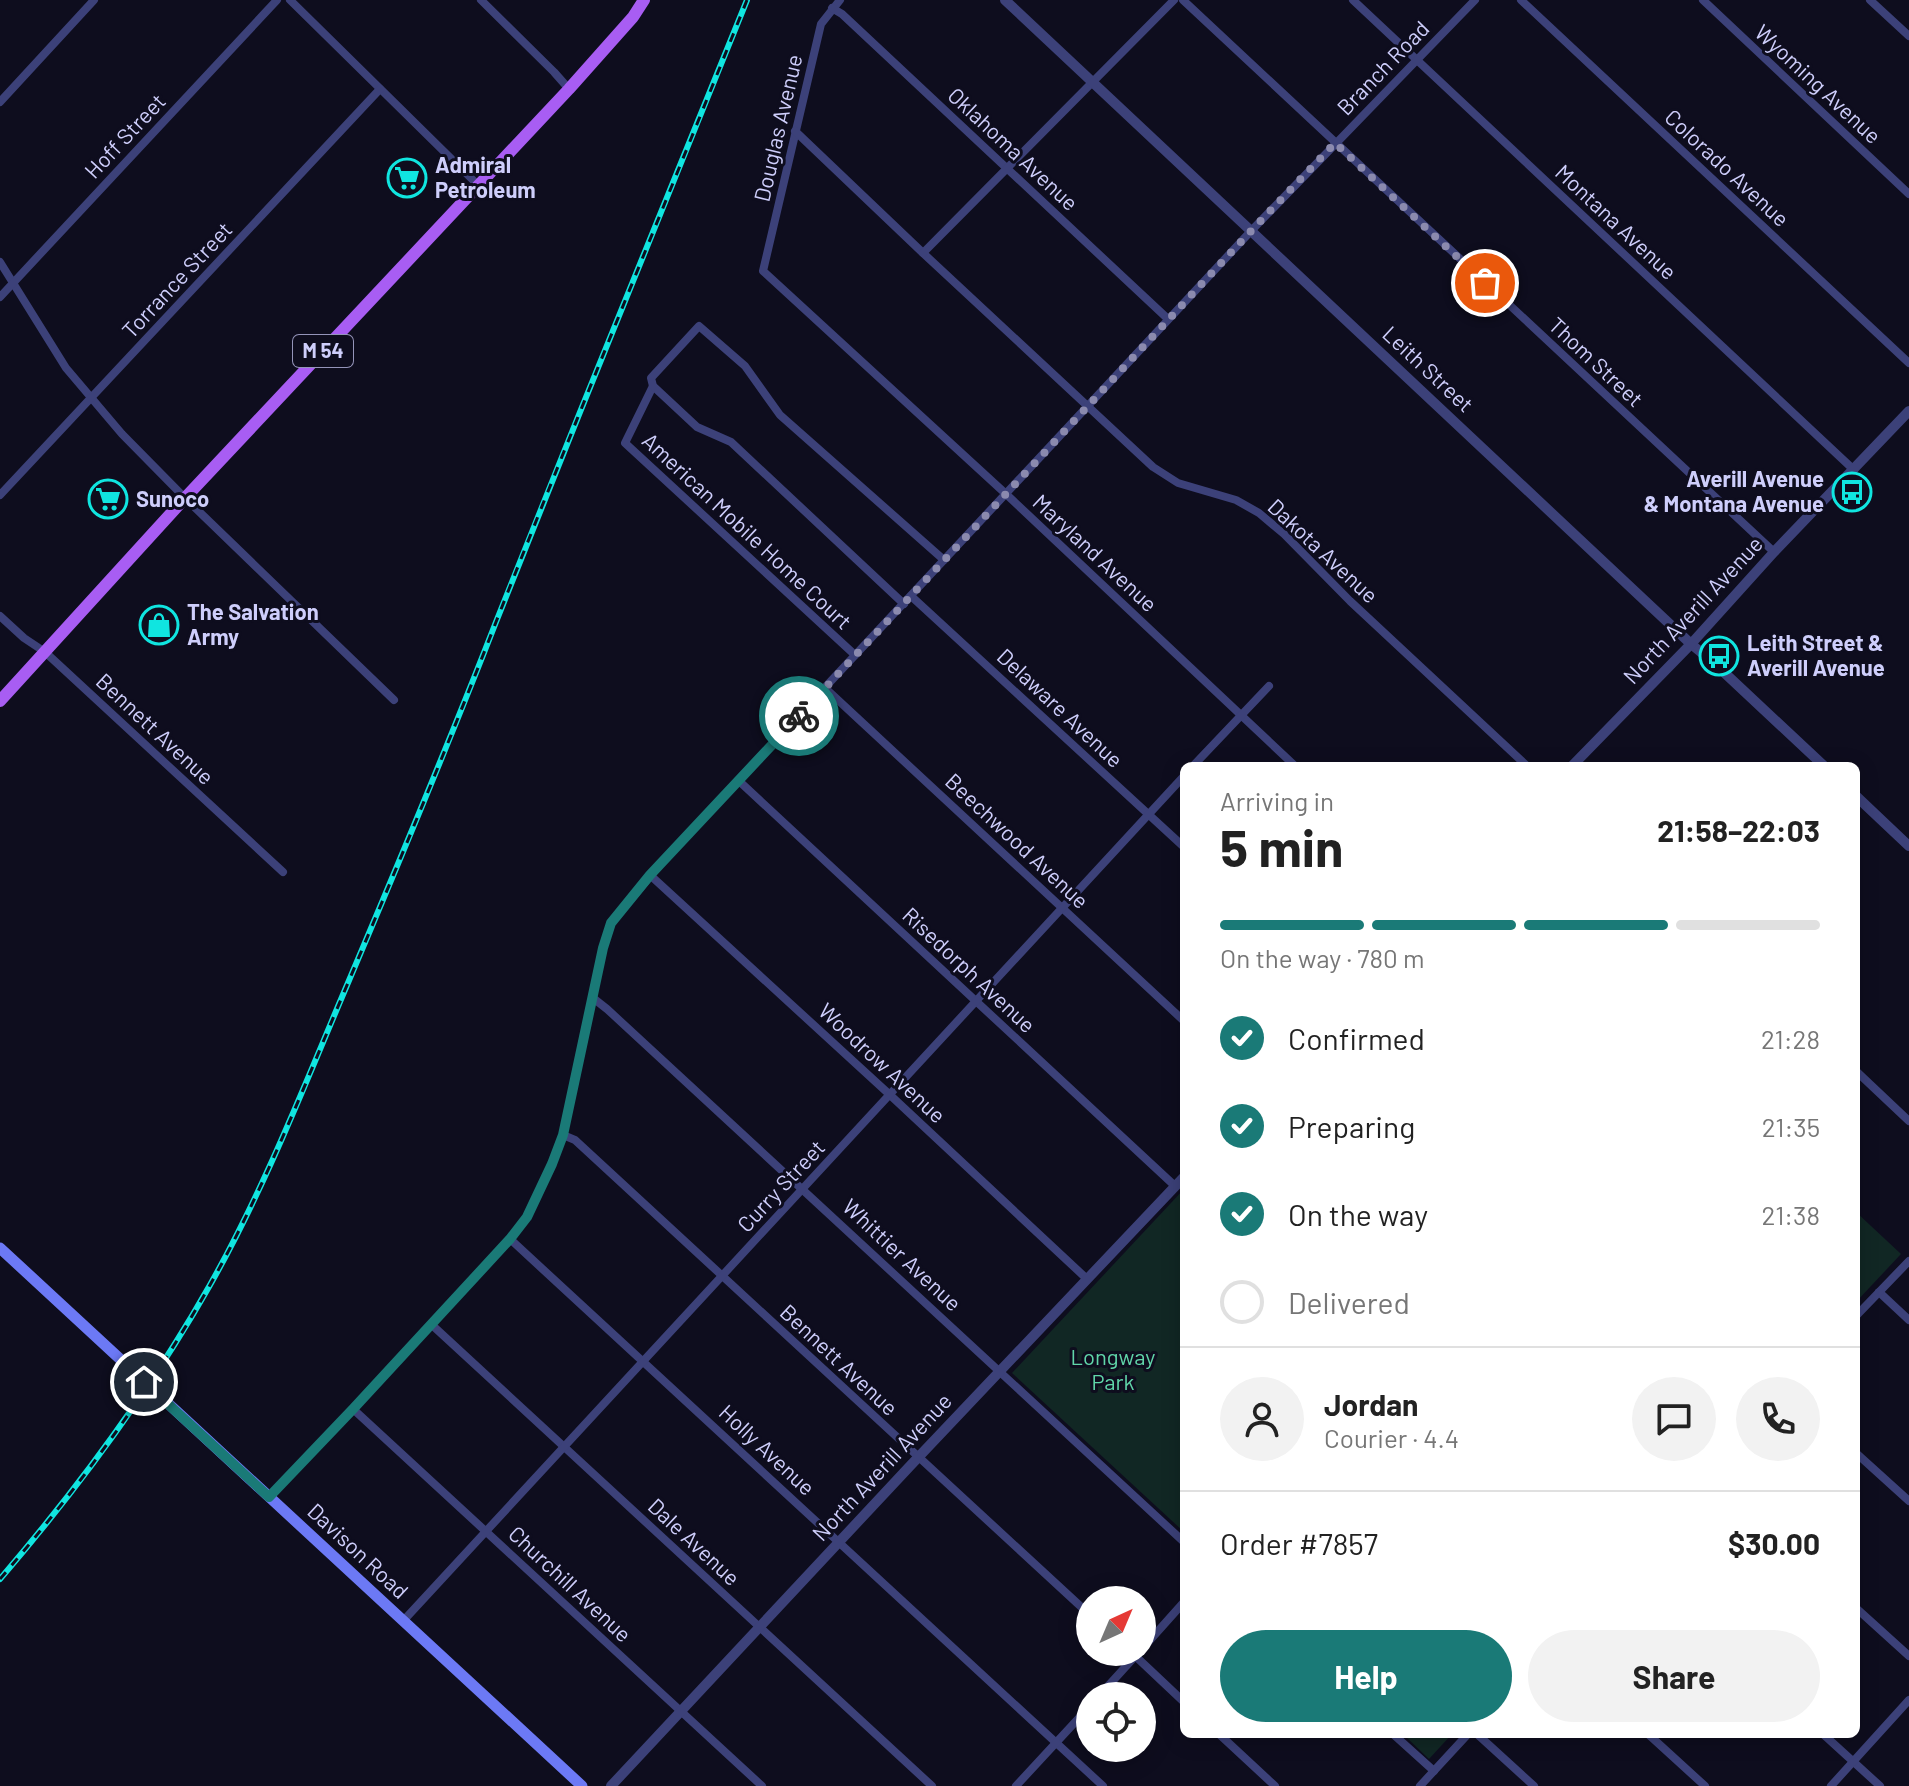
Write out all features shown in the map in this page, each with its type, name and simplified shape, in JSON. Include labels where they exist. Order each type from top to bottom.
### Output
[{"type":"main road","name":"M 54","points":[[0,701],[185,498],[569,89],[633,17],[644,0]]},
{"type":"main road","name":"Davison Road","points":[[0,1248],[582,1786]]},
{"type":"street","points":[[0,102],[94,0]]},
{"type":"street","name":"Hoff Street","points":[[0,297],[277,0]]},
{"type":"street","points":[[290,0],[479,186]]},
{"type":"street","points":[[481,0],[569,89]]},
{"type":"street","name":"Douglas Avenue","points":[[763,271],[821,24],[840,0]]},
{"type":"street","name":"Leith Street","points":[[1005,0],[1820,762]]},
{"type":"street","points":[[923,253],[1174,0]]},
{"type":"street","name":"Thom Street","points":[[1183,0],[1774,552]]},
{"type":"street","name":"Montana Avenue","points":[[1353,0],[1854,470]]},
{"type":"street","name":"Branch Road","points":[[269,1497],[432,1325],[527,1217],[563,1135],[611,923],[650,875],[1168,319],[1475,0]]},
{"type":"street","name":"Colorado Avenue","points":[[1521,0],[1909,363]]},
{"type":"street","name":"Wyoming Avenue","points":[[1703,0],[1909,194]]},
{"type":"street","points":[[1870,0],[1909,36]]},
{"type":"street","name":"Oklahoma Avenue","points":[[832,8],[1168,319]]},
{"type":"street","name":"Torrance Street","points":[[0,495],[380,89]]},
{"type":"street","name":"Dakota Avenue","points":[[795,131],[1153,467],[1178,483],[1236,500],[1259,513],[1523,762]]},
{"type":"street","points":[[0,262],[66,368],[122,434],[394,700]]},
{"type":"street","name":"Maryland Avenue","points":[[763,271],[1291,762]]},
{"type":"street","name":"American Mobile Home Court","points":[[904,604],[731,442],[697,427],[653,386],[651,378],[699,326],[745,366],[780,415],[944,560]]},
{"type":"street","name":"American Mobile Home Court","points":[[653,386],[625,443],[855,655]]},
{"type":"street","name":"North Averill Avenue","points":[[1576,762],[1909,411]]},
{"type":"street","name":"Delaware Avenue","points":[[911,596],[1180,843]]},
{"type":"street","name":"Bennett Avenue","points":[[0,616],[45,652],[283,872]]},
{"type":"street","points":[[1197,762],[1269,686]]},
{"type":"street","name":"Beechwood Avenue","points":[[825,688],[1180,1017]]},
{"type":"street","name":"Curry Street","points":[[404,1620],[1180,780]]},
{"type":"street","name":"Risedorph Avenue","points":[[739,781],[1175,1186]]},
{"type":"street","points":[[1860,799],[1907,840]]},
{"type":"street","name":"Woodrow Avenue","points":[[650,875],[1087,1279]]},
{"type":"street","name":"Whittier Avenue","points":[[593,998],[1180,1538]]},
{"type":"street","points":[[1860,1075],[1909,1121]]},
{"type":"street","name":"Bennett Avenue","points":[[563,1135],[576,1141],[1076,1602]]},
{"type":"street","name":"North Averill Avenue","points":[[611,1786],[1180,1181]]},
{"type":"street","name":"Holly Avenue","points":[[510,1239],[1103,1786]]},
{"type":"street","points":[[1860,1312],[1909,1261]]},
{"type":"street","points":[[1879,1292],[1909,1320]]},
{"type":"street","name":"Dale Avenue","points":[[432,1325],[932,1786]]},
{"type":"street","name":"Churchill Avenue","points":[[353,1409],[762,1786]]},
{"type":"street","points":[[1860,1457],[1909,1501]]},
{"type":"street","points":[[1156,1632],[1180,1606]]},
{"type":"street","points":[[1860,1612],[1909,1656]]},
{"type":"street","points":[[1111,1682],[1125,1666]]},
{"type":"street","points":[[1150,1666],[1180,1698]]},
{"type":"street","points":[[1831,1786],[1909,1700]]},
{"type":"street","points":[[1016,1786],[1076,1721]]},
{"type":"street","points":[[1223,1738],[1275,1786]]},
{"type":"street","points":[[1397,1738],[1434,1771]]},
{"type":"street","points":[[1420,1786],[1464,1738]]},
{"type":"street","points":[[1481,1738],[1534,1786]]},
{"type":"street","points":[[1652,1738],[1705,1786]]},
{"type":"street","points":[[1827,1738],[1880,1786]]},
{"type":"green space","name":"Longway Park","points":[[1180,1193],[1180,1528],[1012,1373]]},
{"type":"green space","points":[[1860,1216],[1901,1254],[1860,1298]]},
{"type":"green space","points":[[1407,1738],[1448,1738],[1429,1759]]},
{"type":"railway","points":[[0,1579],[58,1509],[163,1363],[210,1285],[264,1179],[440,763],[747,0]]},
{"type":"way so far","points":[[799,716],[1335,143],[1485,283]]},
{"type":"place","name":"Admiral Petroleum","points":[[407,178]]},
{"type":"place","name":"Averill Avenue & Montana Avenue","points":[[1852,492]]},
{"type":"place","name":"Sunoco","points":[[108,499]]},
{"type":"place","name":"The Salvation Army","points":[[159,625]]},
{"type":"place","name":"Leith Street & Averill Avenue","points":[[1719,656]]},
{"type":"route","points":[[144,1382],[269,1497],[432,1325],[527,1217],[563,1135],[611,923],[650,875],[799,716]]}]
